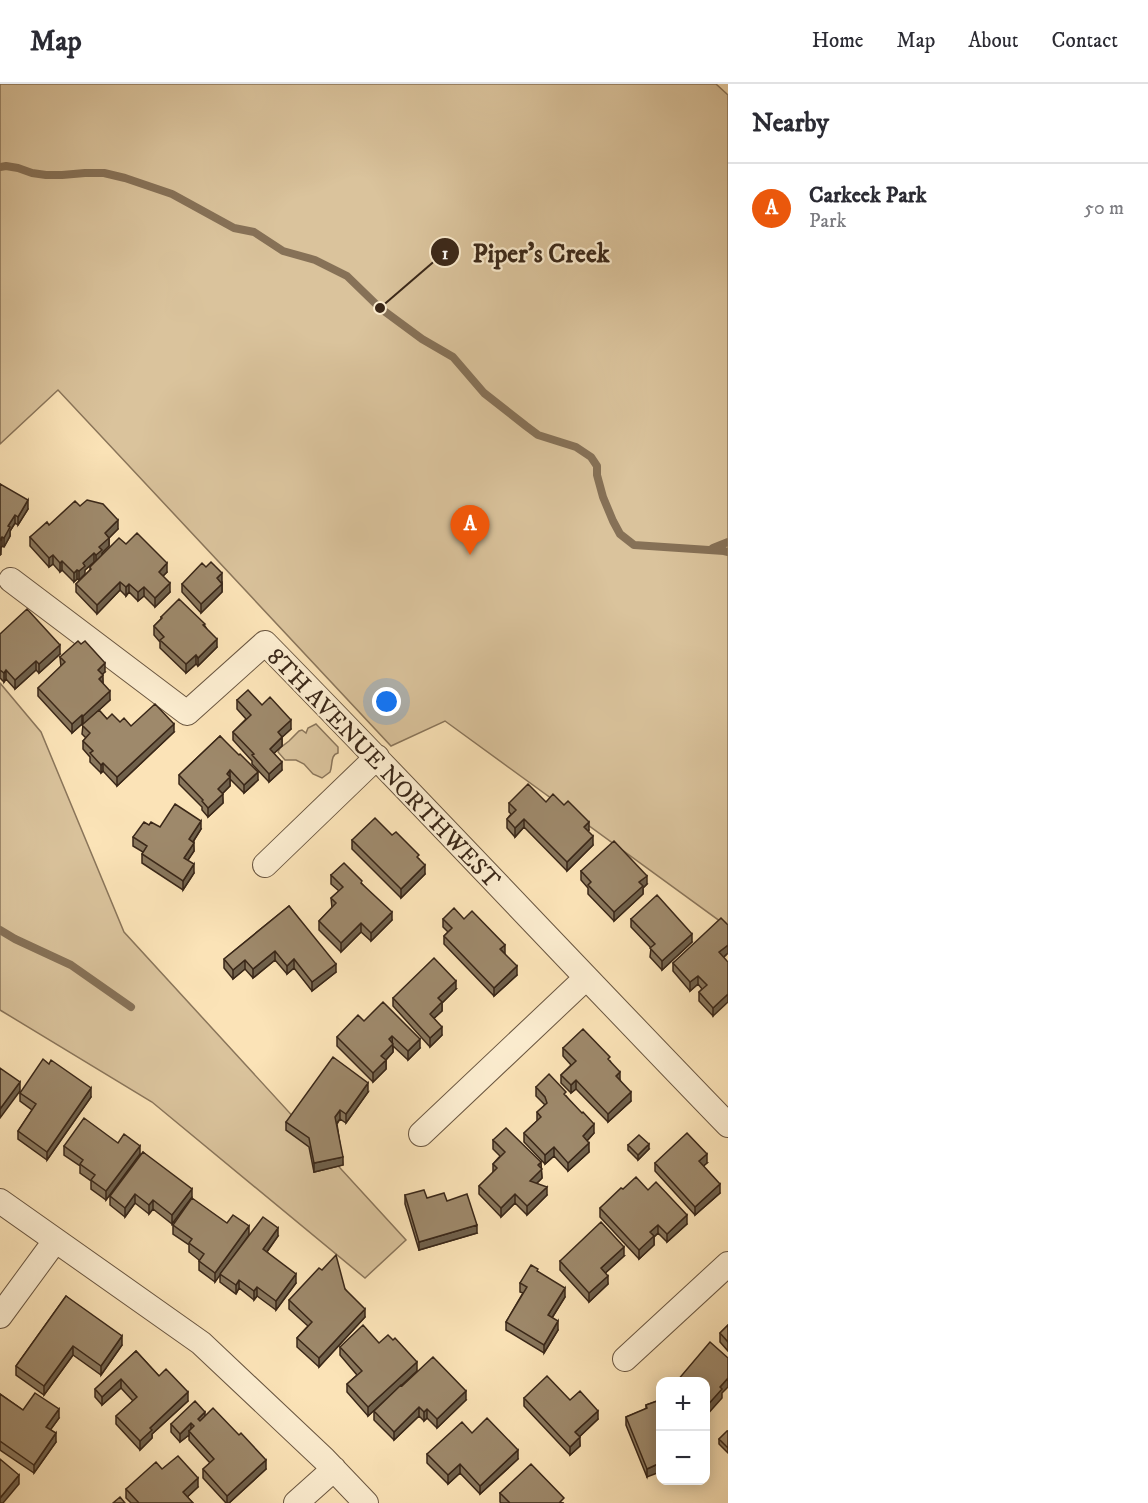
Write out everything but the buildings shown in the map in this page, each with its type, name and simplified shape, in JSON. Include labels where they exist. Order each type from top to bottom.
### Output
[{"type":"street","name":"8TH AVENUE NORTHWEST","points":[[11,580],[187,713],[265,643],[728,1125]]},
{"type":"street","points":[[266,865],[377,757]]},
{"type":"street","points":[[421,1134],[586,978]]},
{"type":"street","points":[[0,1201],[201,1343],[334,1469],[366,1503]]},
{"type":"street","points":[[0,1316],[55,1241]]},
{"type":"street","points":[[625,1359],[728,1264]]},
{"type":"street","points":[[296,1503],[334,1469]]},
{"type":"shaded area","points":[[0,84],[716,84],[728,95],[728,927],[445,721],[391,746],[58,390],[0,444]]},
{"type":"shaded area","points":[[0,683],[41,732],[124,932],[406,1240],[365,1278],[152,1102],[0,1010]]},
{"type":"shaded area","points":[[316,724],[338,747],[338,753],[333,758],[330,772],[322,778],[313,774],[304,764],[296,760],[285,760],[278,752],[299,731],[306,733],[308,728]]},
{"type":"waterway","points":[[0,167],[18,168],[46,175],[104,173],[125,178],[172,194],[234,228],[254,232],[283,251],[315,260],[347,276],[380,308],[422,339],[453,357],[484,393],[538,435],[576,447],[591,457],[597,466],[603,497],[613,521],[620,534],[634,545],[728,552]]},
{"type":"waterway","points":[[713,548],[728,542]]},
{"type":"waterway","points":[[0,930],[71,965],[131,1007]]},
{"type":"place","name":"Piper's Creek","points":[[380,308]]},
{"type":"place","name":"Carkeek Park","points":[[470,555]]}]
